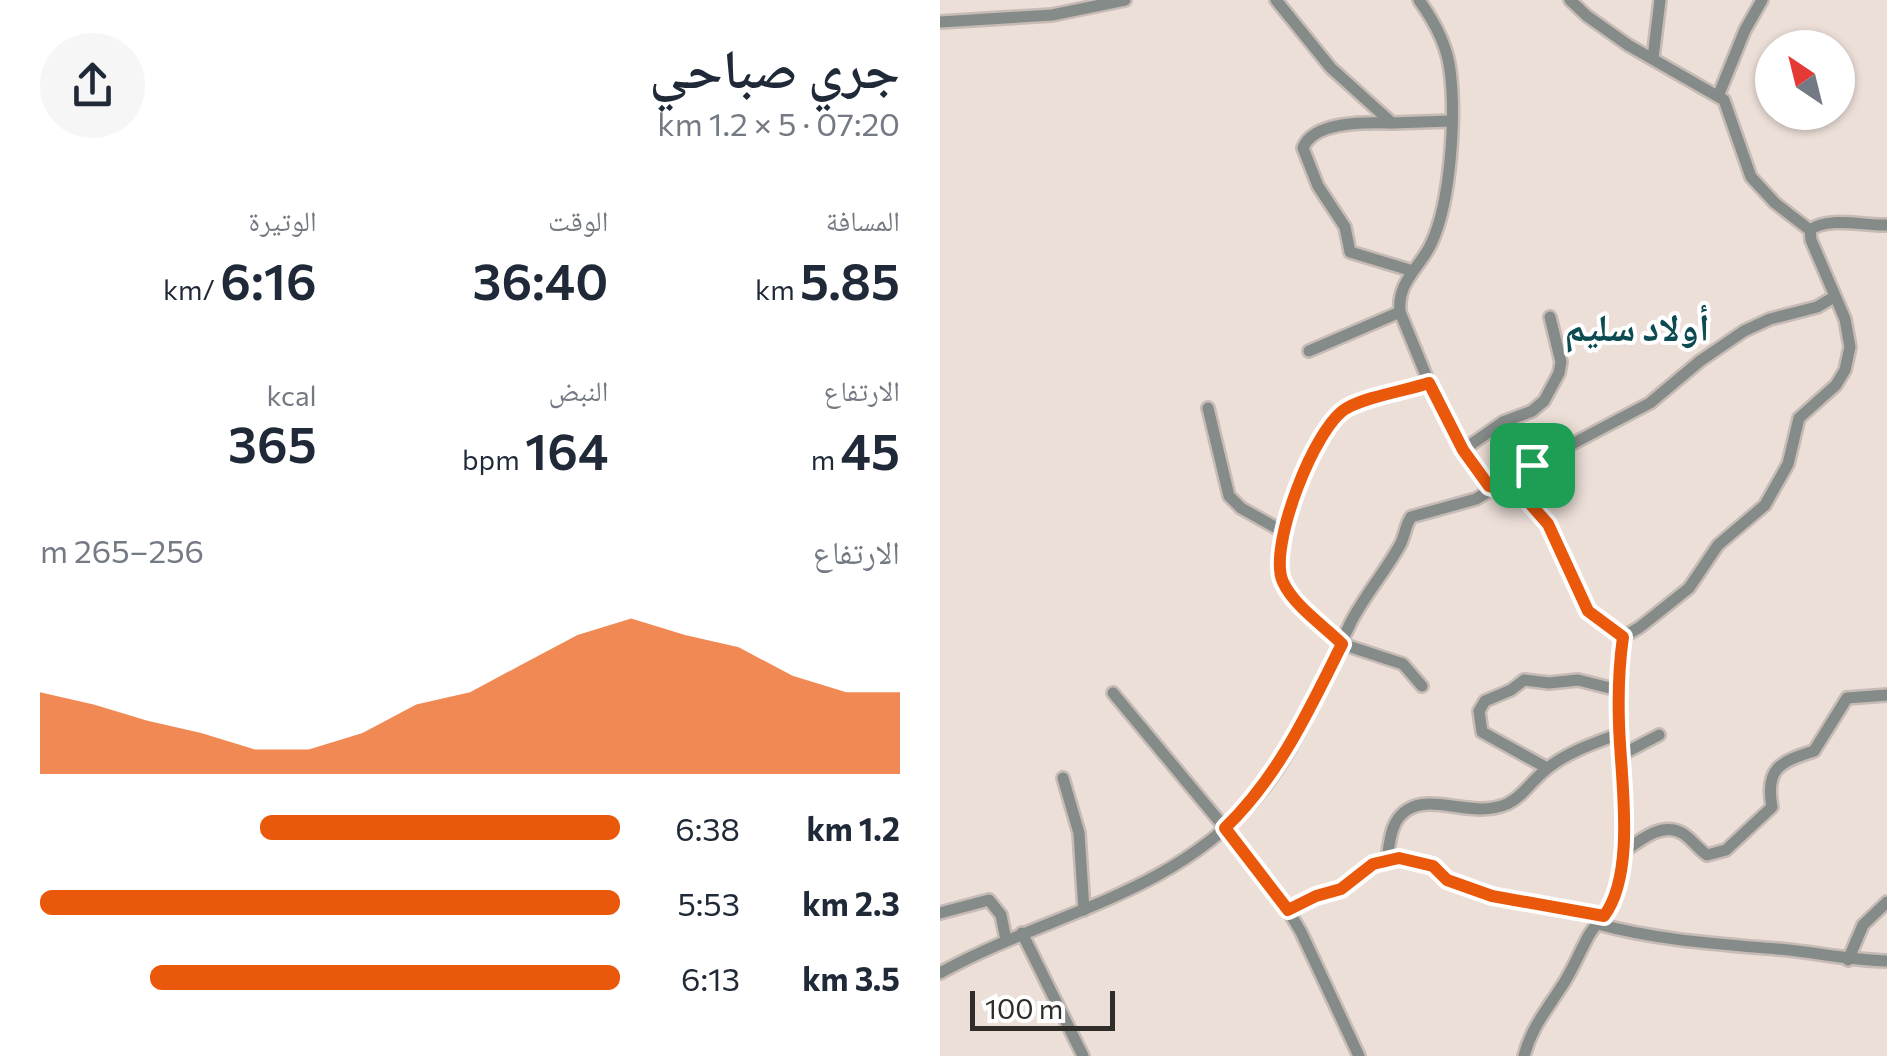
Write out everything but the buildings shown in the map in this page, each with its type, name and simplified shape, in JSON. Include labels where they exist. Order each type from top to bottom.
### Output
[{"type":"street","points":[[940,22],[1052,15],[1125,0]]},
{"type":"street","points":[[1276,0],[1332,68],[1392,122]]},
{"type":"street","points":[[1419,0],[1441,38],[1450,68],[1448,183],[1442,215],[1430,246],[1399,296],[1400,312],[1429,383],[1484,482],[1526,499],[1548,524],[1588,611],[1623,637]]},
{"type":"street","points":[[1570,0],[1628,45],[1718,94],[1727,105],[1750,177],[1774,204],[1810,230],[1834,298],[1846,319],[1850,357],[1836,384],[1799,418],[1788,464],[1765,505],[1712,551],[1689,588],[1623,637]]},
{"type":"street","points":[[1653,58],[1660,0]]},
{"type":"street","points":[[1718,94],[1762,0]]},
{"type":"street","points":[[1413,271],[1350,252],[1345,227],[1318,186],[1303,148],[1306,139],[1314,134],[1355,125],[1450,122]]},
{"type":"street","points":[[1810,230],[1818,224],[1832,223],[1887,225]]},
{"type":"street","points":[[940,973],[1022,932],[1132,891],[1163,874],[1225,828],[1252,802],[1269,779],[1375,581],[1403,541],[1408,520],[1467,503],[1650,403],[1744,330],[1834,298]]},
{"type":"street","points":[[1309,351],[1400,312]]},
{"type":"street","points":[[1463,450],[1503,422],[1532,411],[1544,401],[1560,362],[1550,318]]},
{"type":"street","points":[[1208,408],[1230,496],[1241,508],[1282,533],[1279,569],[1285,587],[1342,644],[1403,664],[1422,686]]},
{"type":"street","points":[[1526,499],[1532,465]]},
{"type":"street","points":[[1524,1056],[1540,1015],[1559,991],[1616,891],[1622,853],[1623,754],[1618,690],[1623,637]]},
{"type":"street","points":[[1547,768],[1482,732],[1479,712],[1485,700],[1528,680],[1585,681],[1618,690]]},
{"type":"street","points":[[1113,693],[1288,910],[1359,1056]]},
{"type":"street","points":[[1622,853],[1650,834],[1671,830],[1681,832],[1707,855],[1726,850],[1772,808],[1769,791],[1774,771],[1816,749],[1847,698],[1887,696]]},
{"type":"street","points":[[1386,859],[1392,827],[1406,810],[1435,804],[1472,811],[1506,804],[1520,796],[1547,768],[1619,734]]},
{"type":"street","points":[[1623,754],[1659,735]]},
{"type":"street","points":[[1063,778],[1079,833],[1084,910]]},
{"type":"street","points":[[1288,910],[1341,889],[1367,868],[1386,859],[1399,858],[1433,866],[1447,880],[1492,896],[1668,937],[1848,960],[1887,961]]},
{"type":"street","points":[[940,913],[990,900],[1001,915],[1006,940]]},
{"type":"street","points":[[1848,960],[1863,925],[1887,902]]},
{"type":"street","points":[[1022,932],[1083,1056]]},
{"type":"path","points":[[1282,533],[1330,420],[1348,407],[1429,383]]},
{"type":"district","name":"أولاد سليم","points":[[1637,328]]},
{"type":"route","points":[[1429,383],[1463,450],[1489,486],[1495,488],[1532,465],[1526,499],[1548,524],[1580,600],[1604,626],[1623,637],[1618,698],[1623,754],[1622,853],[1609,910],[1604,916],[1492,896],[1447,880],[1433,866],[1391,858],[1373,864],[1341,889],[1288,910],[1225,828],[1269,779],[1342,644],[1285,587],[1278,555],[1282,533],[1330,420],[1348,407],[1429,383]]}]
